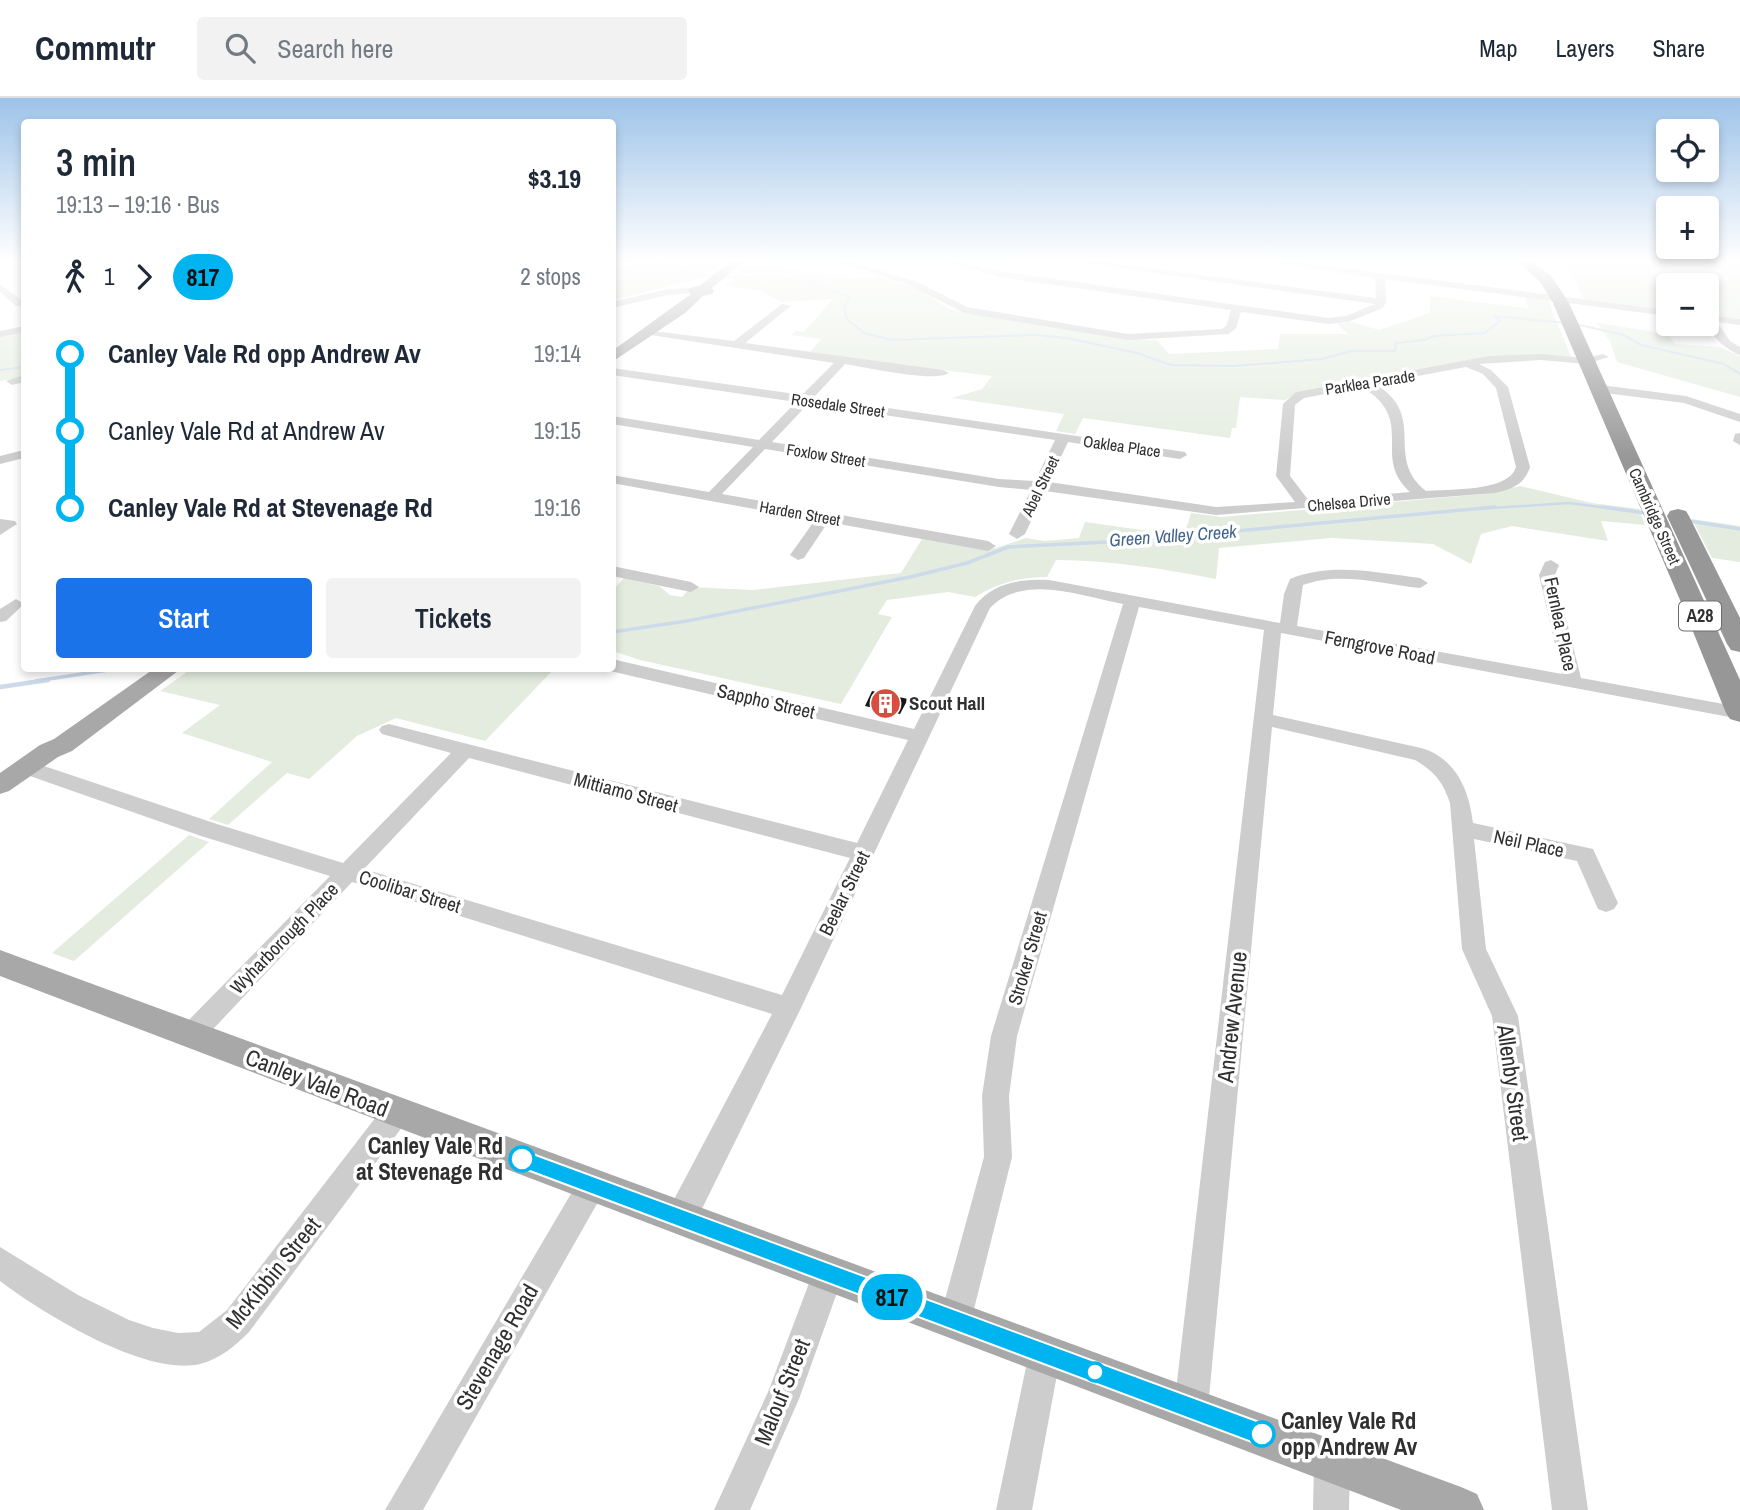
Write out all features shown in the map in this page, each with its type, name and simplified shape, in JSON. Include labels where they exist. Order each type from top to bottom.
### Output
[{"type":"highway","name":"Cambridge Street","points":[[1580,328],[1667,513],[1740,713]]},
{"type":"highway","name":"Cambridge Street","points":[[1610,390],[1643,440]]},
{"type":"highway","name":"Cambridge Street","points":[[1667,513],[1732,612],[1740,644]]},
{"type":"main road","points":[[616,355],[655,328]]},
{"type":"main road","points":[[0,785],[63,745],[165,672]]},
{"type":"main road","points":[[0,792],[57,753],[63,745]]},
{"type":"main road","name":"Canley Vale Road","points":[[0,963],[1461,1510]]},
{"type":"street","points":[[734,346],[758,328]]},
{"type":"street","points":[[1073,328],[1128,337],[1159,338],[1229,332],[1230,328]]},
{"type":"street","points":[[0,334],[21,330]]},
{"type":"street","points":[[650,332],[734,346],[943,373]]},
{"type":"street","points":[[1719,334],[1726,343],[1740,352]]},
{"type":"street","name":"Parklea Parade","points":[[1305,506],[1283,476],[1289,404],[1300,395],[1469,364],[1518,358],[1595,359]]},
{"type":"street","points":[[712,497],[842,361]]},
{"type":"street","name":"Chelsea Drive","points":[[1040,486],[1216,511],[1423,496],[1495,489],[1512,484],[1521,477],[1523,467],[1502,387],[1487,372],[1469,364]]},
{"type":"street","name":"Rosedale Street","points":[[616,372],[1063,438]]},
{"type":"street","points":[[1366,384],[1384,394],[1393,404],[1400,469],[1403,478],[1423,496]]},
{"type":"street","points":[[1610,390],[1686,400],[1740,418]]},
{"type":"street","name":"Foxlow Street","points":[[616,421],[999,483],[1040,486]]},
{"type":"street","name":"Oaklea Place","points":[[1063,438],[1180,455]]},
{"type":"street","name":"Abel Street","points":[[1017,534],[1063,438]]},
{"type":"street","points":[[0,460],[21,455]]},
{"type":"street","name":"Harden Street","points":[[616,480],[988,546]]},
{"type":"street","points":[[798,555],[824,517]]},
{"type":"street","points":[[0,523],[10,524],[0,530]]},
{"type":"street","name":"Fernlea Place","points":[[1551,565],[1547,575],[1573,683]]},
{"type":"street","points":[[616,572],[691,587]]},
{"type":"street","name":"Andrew Avenue","points":[[1191,1408],[1264,719],[1281,628],[1296,582],[1307,576],[1343,575],[1420,583]]},
{"type":"street","name":"Ferngrove Road","points":[[1019,584],[1049,585],[1740,713]]},
{"type":"street","name":"Beelar Street","points":[[681,1218],[788,1008],[983,606],[1002,589],[1019,584]]},
{"type":"street","name":"Stroker Street","points":[[955,1321],[998,1157],[995,1134],[999,1062],[1004,1036],[1132,601]]},
{"type":"street","points":[[0,617],[16,604]]},
{"type":"street","name":"Sappho Street","points":[[616,665],[920,737]]},
{"type":"street","name":"Allenby Street","points":[[1264,719],[1395,747],[1441,765],[1454,783],[1460,803],[1474,949],[1505,1016],[1570,1510]]},
{"type":"street","name":"Mittiamo Street","points":[[389,730],[863,853]]},
{"type":"street","name":"Wyharborough Place","points":[[191,1035],[465,750]]},
{"type":"street","name":"Coolibar Street","points":[[34,770],[209,830],[788,1008]]},
{"type":"street","name":"Neil Place","points":[[1463,829],[1585,855],[1606,903]]},
{"type":"street","name":"McKibbin Street","points":[[0,1262],[58,1301],[102,1324],[170,1349],[198,1348],[219,1338],[238,1321],[396,1112]]},
{"type":"street","name":"Stevenage Road","points":[[403,1510],[592,1185]]},
{"type":"street","name":"Malouf Street","points":[[732,1510],[782,1399],[828,1273]]},
{"type":"street","points":[[1014,1510],[1045,1353]]},
{"type":"street","points":[[1331,1510],[1332,1461]]},
{"type":"shaded area","points":[[808,328],[1057,328],[1124,339],[1157,340],[1169,354],[1278,349],[1280,334],[1348,334],[1341,328],[1379,330],[1559,328],[1571,357],[1525,355],[1480,358],[1300,391],[1285,400],[1240,397],[1236,428],[1232,428],[1230,438],[1083,418],[1075,434],[1056,431],[1064,414],[952,398],[982,389],[992,376],[808,354],[822,339],[792,335],[796,331],[804,332]]},
{"type":"shaded area","points":[[1601,328],[1629,328],[1656,332],[1656,336],[1669,336],[1675,344],[1720,347],[1740,356],[1740,397],[1617,362],[1610,341]]},
{"type":"shaded area","points":[[21,332],[21,378],[0,381],[0,336]]},
{"type":"shaded area","points":[[1520,486],[1592,503],[1639,509],[1645,525],[1601,521],[1608,541],[1512,526],[1481,534],[1471,564],[1433,544],[1332,538],[1219,548],[1216,579],[1116,563],[1056,560],[1047,577],[1010,582],[975,597],[948,592],[887,600],[878,614],[892,617],[841,704],[640,660],[616,652],[616,587],[624,578],[659,586],[670,595],[682,597],[691,587],[753,590],[901,573],[922,539],[979,549],[996,548],[1026,538],[1044,541],[1079,538],[1085,522],[1156,532],[1186,529],[1191,513],[1221,517],[1484,494]]},
{"type":"shaded area","points":[[1692,519],[1740,526],[1740,562],[1712,558]]},
{"type":"shaded area","points":[[187,672],[551,672],[485,741],[396,718],[357,736],[309,779],[287,773],[228,825],[209,819],[272,762],[182,733],[220,705],[160,691]]},
{"type":"shaded area","points":[[189,835],[209,842],[74,961],[52,953]]},
{"type":"building","name":"Scout Hall","points":[[872,691],[908,699],[900,714],[865,706]]},
{"type":"waterway","points":[[858,328],[864,333],[892,340],[1035,335],[1067,338],[1137,353],[1171,365],[1234,366],[1322,359],[1351,351],[1395,351],[1396,343],[1424,340],[1434,336],[1485,333],[1491,328]]},
{"type":"waterway","points":[[1592,328],[1624,335],[1641,345],[1724,364],[1737,372]]},
{"type":"waterway","points":[[0,370],[21,367]]},
{"type":"waterway","name":"Green Valley Creek","points":[[1476,509],[1569,503],[1615,509]]},
{"type":"waterway","name":"Green Valley Creek","points":[[616,631],[687,621],[910,577],[967,563],[1008,547],[1128,541],[1495,507]]},
{"type":"waterway","name":"Green Valley Creek","points":[[1602,507],[1646,513]]},
{"type":"waterway","name":"Green Valley Creek","points":[[1689,521],[1740,529]]},
{"type":"waterway","points":[[36,681],[95,672]]},
{"type":"waterway","points":[[0,687],[48,680]]},
{"type":"bus line","name":"817","points":[[522,1159],[1262,1434]]},
{"type":"place","name":"Scout Hall","points":[[886,703]]},
{"type":"place","name":"Canley Vale Rd at Stevenage Rd","points":[[522,1159]]},
{"type":"place","name":"Canley Vale Rd opp Andrew Av","points":[[1262,1434]]}]
